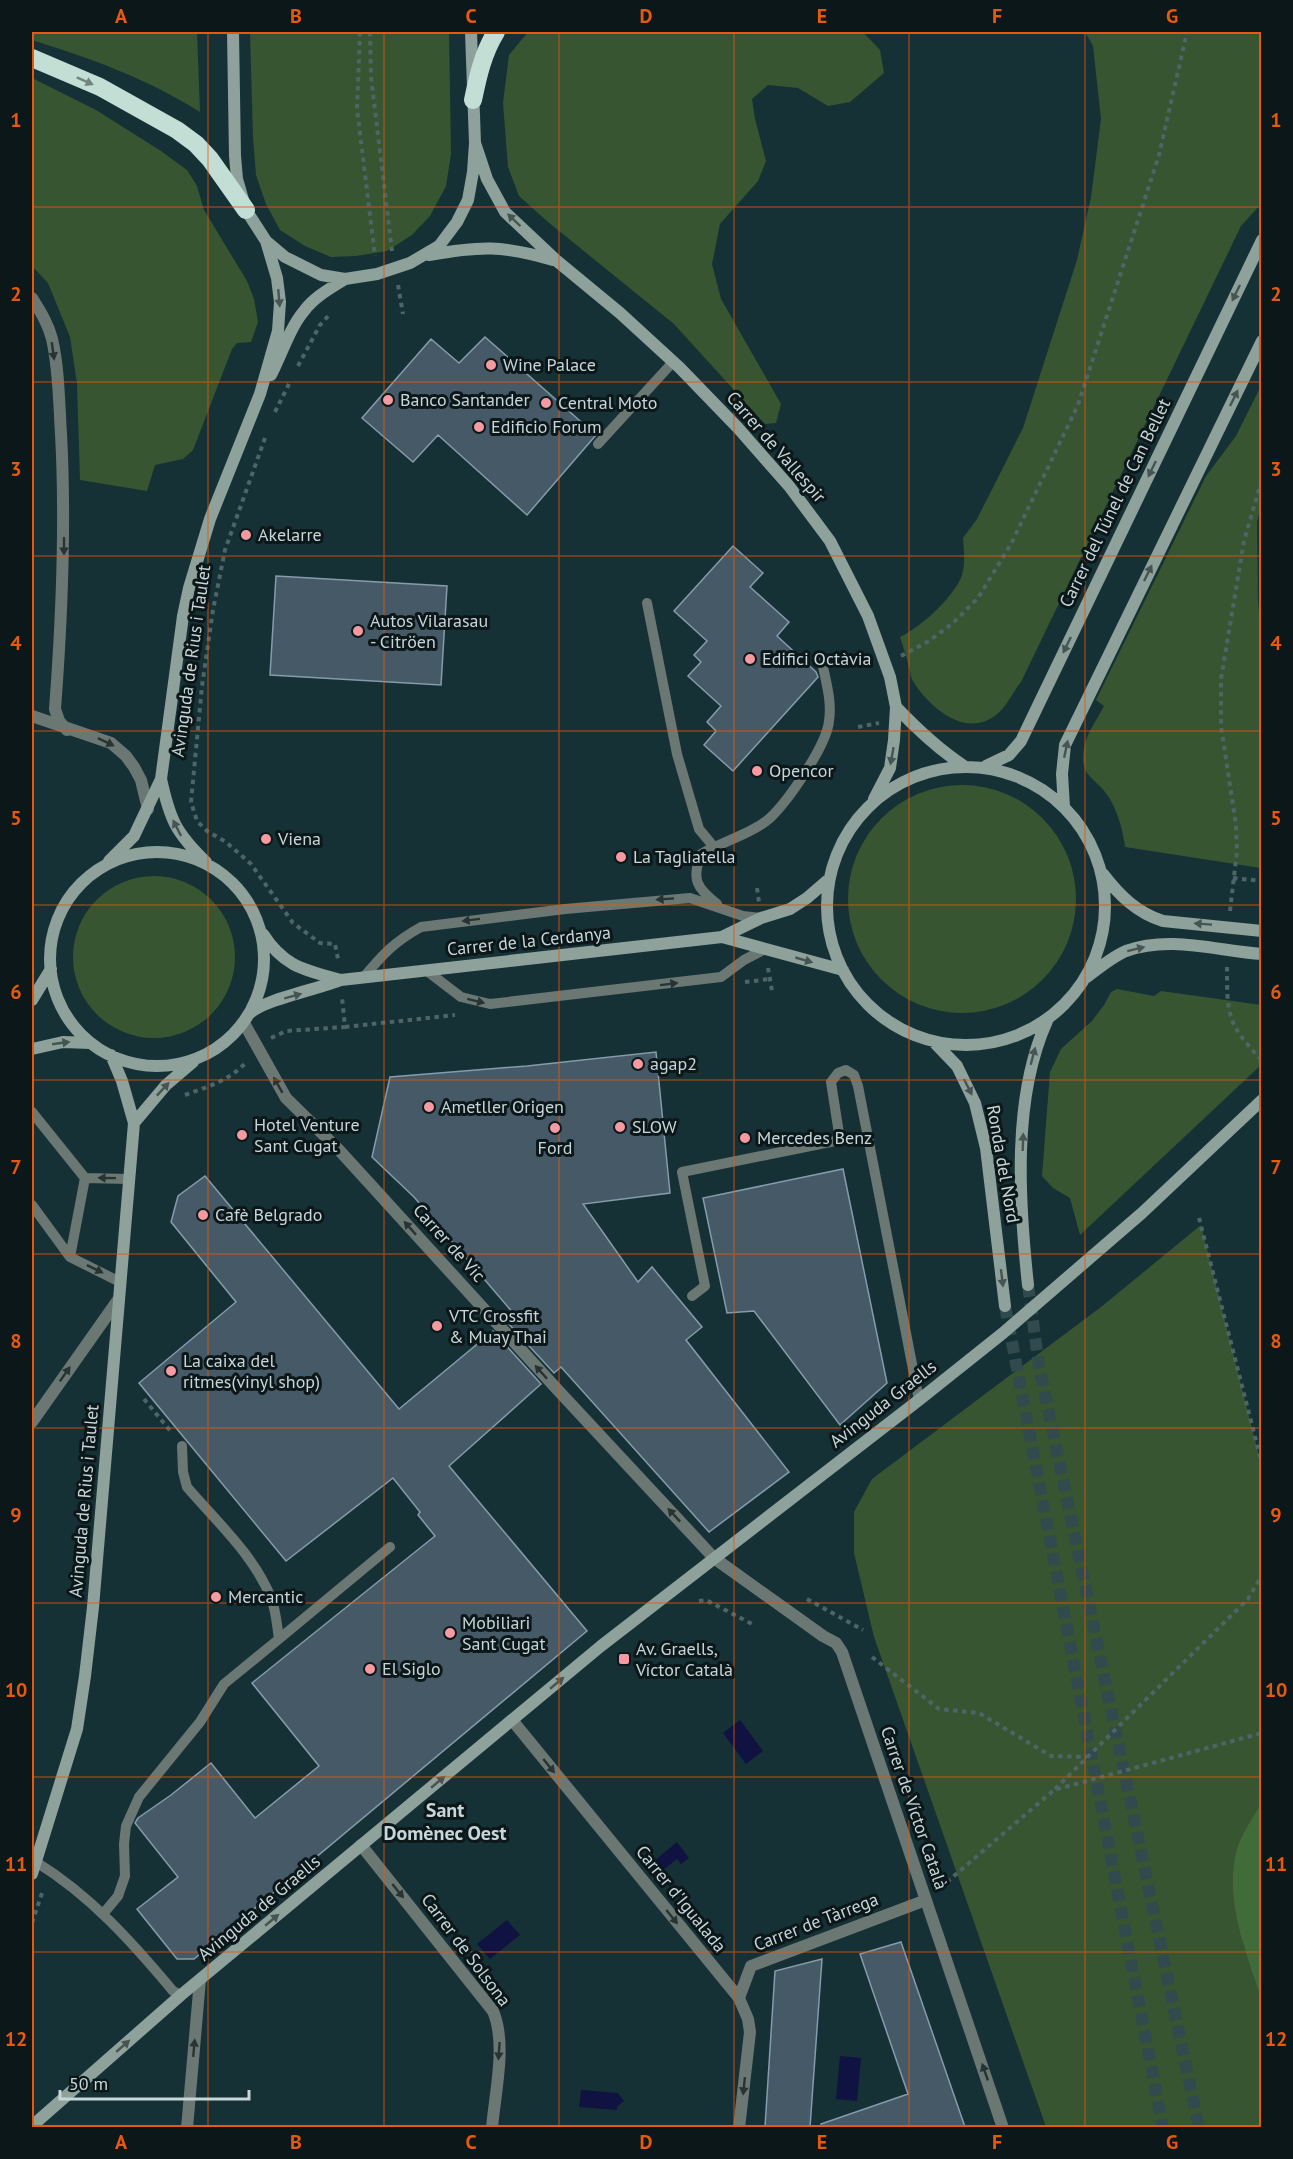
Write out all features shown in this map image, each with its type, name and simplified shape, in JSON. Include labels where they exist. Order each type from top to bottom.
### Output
[{"type":"highway","points":[[473,100],[480,65],[496,32]]},
{"type":"highway","points":[[32,58],[100,87],[177,130],[196,144],[210,159],[246,210]]},
{"type":"main road","points":[[233,32],[237,179],[246,210],[266,241],[295,264],[321,275],[345,279],[377,274],[424,256],[439,246],[457,222],[468,200],[473,172],[475,143],[471,32]]},
{"type":"main road","name":"Carrer de Vallespir","points":[[475,143],[487,179],[505,212],[556,261],[620,313],[674,362],[738,428],[789,486],[830,541],[868,616],[890,677],[896,707],[890,768],[873,801]]},
{"type":"main road","name":"Carrer del Túnel de Can Bellet","points":[[986,766],[1009,755],[1021,741],[1262,240]]},
{"type":"main road","name":"Avinguda de Rius i Taulet","points":[[106,864],[134,836],[161,779],[183,616],[189,588],[210,519],[260,394],[278,331],[280,302],[277,278],[266,241]]},
{"type":"main road","name":"Carrer de Vallespir","points":[[424,256],[469,248],[494,247],[521,250],[556,261]]},
{"type":"main road","name":"Avinguda de Rius i Taulet","points":[[260,394],[284,351],[296,322],[305,309],[345,279]]},
{"type":"main road","points":[[1064,807],[1062,774],[1065,745],[1262,340]]},
{"type":"main road","points":[[896,707],[945,754],[964,766]]},
{"type":"main road","points":[[986,766],[1027,781],[1052,795],[1076,820],[1091,844],[1102,873],[1106,898],[1105,927],[1097,955],[1086,978],[1067,1003],[1047,1021],[1021,1034],[994,1043],[964,1045],[933,1041],[903,1030],[880,1016],[861,997],[843,970],[829,924],[827,903],[829,879],[841,843],[873,801],[894,786],[916,775],[942,768],[986,766]]},
{"type":"main road","name":"Avinguda de Rius i Taulet","points":[[161,779],[176,828],[184,841],[211,867]]},
{"type":"main road","points":[[134,1123],[166,1085],[197,1059],[227,1041],[246,1020],[256,997],[264,957],[260,929],[255,914],[225,876],[211,867],[197,860],[174,854],[157,853],[130,856],[106,864],[78,887],[58,917],[51,948],[51,969],[63,1012],[90,1043],[111,1056],[156,1066],[197,1059]]},
{"type":"main road","points":[[1102,873],[1122,897],[1147,916],[1163,921],[1262,931]]},
{"type":"main road","name":"Carrer de la Cerdanya","points":[[246,1020],[252,1011],[275,1001],[341,980],[722,937],[761,918],[790,909],[829,879]]},
{"type":"main road","name":"Carrer de la Cerdanya","points":[[260,929],[281,958],[308,970],[341,980]]},
{"type":"main road","name":"Carrer de la Cerdanya","points":[[722,937],[843,970]]},
{"type":"main road","points":[[1086,978],[1117,956],[1158,944],[1191,945],[1262,954]]},
{"type":"main road","points":[[32,999],[51,969]]},
{"type":"main road","points":[[1028,1285],[1021,1203],[1023,1131],[1030,1064],[1047,1021]]},
{"type":"main road","name":"Ronda del Nord","points":[[933,1041],[957,1066],[975,1103],[986,1148],[1005,1306]]},
{"type":"main road","points":[[32,1049],[63,1042],[90,1043]]},
{"type":"main road","name":"Avinguda de Rius i Taulet","points":[[33,1866],[77,1729],[93,1607],[134,1123],[122,1081],[111,1056]]},
{"type":"main road","name":"Avinguda Graells","points":[[512,1720],[601,1646],[988,1346],[1142,1213],[1262,1100]]},
{"type":"main road","name":"Avinguda de Graells","points":[[32,2126],[182,1995],[512,1720]]},
{"type":"street","points":[[32,298],[43,315],[52,338],[58,387],[64,488],[64,556],[55,709],[59,721],[67,729]]},
{"type":"street","points":[[32,716],[111,743],[126,756],[141,780],[148,809]]},
{"type":"street","name":"Carrer de Vic","points":[[246,1020],[257,1049],[286,1098],[339,1150],[714,1558]]},
{"type":"street","points":[[32,1422],[118,1300]]},
{"type":"street","name":"Carrer de Víctor Català","points":[[714,1558],[836,1643],[842,1652],[1003,2127]]},
{"type":"street","name":"Carrer d'Igualada","points":[[512,1720],[739,1998],[748,2019],[750,2032],[739,2127]]},
{"type":"street","name":"Carrer de Solsona","points":[[361,1845],[493,2011],[499,2024],[500,2046],[492,2127]]},
{"type":"street","name":"Carrer de Tàrrega","points":[[739,1998],[750,1966],[926,1900]]},
{"type":"street","points":[[187,2127],[200,1980]]},
{"type":"lane","points":[[598,444],[674,362]]},
{"type":"lane","points":[[647,603],[677,754],[699,829],[714,847]]},
{"type":"lane","points":[[722,908],[700,890],[695,871],[701,854],[770,818],[810,763],[829,723],[830,698],[822,662]]},
{"type":"lane","points":[[363,978],[385,952],[404,936],[422,927],[565,909],[690,898],[743,916],[761,918]]},
{"type":"lane","points":[[427,971],[461,997],[490,1004],[721,977],[744,960],[765,949]]},
{"type":"lane","points":[[692,1296],[705,1286],[682,1172],[840,1140],[831,1082],[838,1073],[846,1070],[854,1075],[858,1086],[919,1400]]},
{"type":"lane","points":[[32,1112],[85,1178],[70,1257]]},
{"type":"lane","points":[[85,1178],[128,1179]]},
{"type":"lane","points":[[32,1204],[70,1257],[120,1282]]},
{"type":"lane","points":[[182,1446],[183,1472],[187,1487],[254,1567],[272,1599],[279,1639]]},
{"type":"lane","points":[[103,1914],[118,1896],[125,1876],[126,1826],[139,1797],[200,1722],[224,1684],[390,1547]]},
{"type":"lane","points":[[33,1866],[57,1875],[103,1914],[128,1938],[173,1991],[182,1995]]},
{"type":"path","points":[[360,32],[357,109],[377,274]]},
{"type":"path","points":[[370,32],[372,86],[403,314]]},
{"type":"path","points":[[901,656],[929,641],[953,623],[978,598],[1011,544],[1078,405],[1159,155],[1187,32]]},
{"type":"path","points":[[295,372],[320,325],[332,311]]},
{"type":"path","points":[[271,420],[291,381]]},
{"type":"path","name":"Avinguda de Rius i Taulet","points":[[267,431],[225,550],[213,610],[202,686],[191,802],[198,820],[207,831],[226,842],[251,864],[293,923],[320,943],[335,944],[341,980]]},
{"type":"path","points":[[1262,479],[1244,541],[1221,679],[1221,726],[1236,825],[1237,851],[1233,878],[1262,881]]},
{"type":"path","points":[[1227,972],[1226,1003],[1230,1019],[1248,1047],[1262,1060]]},
{"type":"path","points":[[770,979],[772,991]]},
{"type":"path","points":[[191,1092],[228,1077],[241,1068],[257,1049],[276,1035],[286,1031],[345,1027],[341,980]]},
{"type":"path","points":[[1199,1218],[1262,1464]]},
{"type":"path","points":[[144,1399],[182,1446]]},
{"type":"path","points":[[926,1900],[1054,1790],[1248,1599],[1262,1575]]},
{"type":"path","points":[[699,1601],[706,1600],[754,1625]]},
{"type":"path","points":[[872,1657],[939,1709],[979,1713],[1051,1756],[1087,1757]]},
{"type":"path","points":[[1054,1790],[1262,1733]]},
{"type":"green space","points":[[32,32],[197,32],[200,112],[160,89],[118,70],[32,40]]},
{"type":"green space","points":[[250,32],[449,32],[451,154],[446,186],[430,216],[412,235],[387,251],[331,257],[305,246],[280,230],[266,204],[256,175]]},
{"type":"green space","points":[[528,32],[863,32],[880,50],[884,73],[850,102],[828,106],[798,88],[768,85],[752,99],[766,161],[758,181],[720,224],[712,264],[721,299],[781,404],[776,423],[765,424],[674,324],[519,196],[508,167],[503,103],[509,55]]},
{"type":"green space","points":[[1085,32],[1261,32],[1261,204],[1241,226],[1021,682],[996,715],[984,721],[960,722],[938,710],[920,691],[911,678],[900,637],[934,613],[960,580],[964,565],[963,538],[977,519],[1023,428],[1077,260],[1091,197],[1101,119],[1093,46]]},
{"type":"green space","points":[[32,78],[96,110],[187,170],[197,186],[204,210],[247,281],[254,299],[258,322],[251,342],[237,343],[232,349],[193,450],[183,459],[155,465],[147,491],[80,480],[77,383],[70,337],[48,283],[32,266]]},
{"type":"green space","points":[[1259,390],[1262,390],[1262,502],[1257,522],[1258,602],[1262,639],[1261,868],[1125,847],[1120,822],[1113,804],[1105,791],[1089,776],[1083,755],[1088,734],[1104,706],[1096,700],[1206,476],[1236,436]]},
{"type":"green space","points":[[951,785],[973,785],[1016,798],[1043,818],[1063,845],[1074,877],[1076,899],[1074,921],[1063,953],[1043,980],[1016,1000],[995,1008],[973,1013],[951,1013],[908,1000],[881,980],[861,953],[853,932],[848,910],[848,888],[861,845],[881,818],[908,798],[929,790]]},
{"type":"green space","points":[[154,876],[170,877],[185,882],[212,899],[229,926],[234,941],[234,973],[229,988],[212,1015],[185,1032],[170,1037],[154,1038],[138,1037],[123,1032],[96,1015],[79,988],[74,973],[73,957],[74,941],[79,926],[96,899],[123,882],[138,877]]},
{"type":"green space","points":[[1117,989],[1154,996],[1161,991],[1261,1005],[1261,1065],[1080,1235],[1070,1198],[1053,1188],[1042,1176],[1050,1072],[1061,1049],[1092,1021],[1111,992]]},
{"type":"green space","points":[[1201,1225],[1261,1464],[1261,1803],[1237,1851],[1235,1864],[1243,1944],[1261,1998],[1261,2127],[1046,2127],[874,1637],[854,1553],[854,1512],[872,1479],[1101,1307]]},
{"type":"green space","points":[[1261,1803],[1261,1998],[1239,1927],[1233,1890],[1233,1871],[1238,1846]]},
{"type":"shaded area","points":[[740,1720],[763,1751],[746,1764],[723,1733]]},
{"type":"shaded area","points":[[677,1842],[689,1858],[681,1864],[677,1859],[662,1871],[654,1861]]},
{"type":"shaded area","points":[[507,1920],[520,1935],[490,1959],[477,1944]]},
{"type":"shaded area","points":[[840,2056],[861,2058],[857,2101],[836,2099]]},
{"type":"shaded area","points":[[581,2090],[618,2093],[624,2101],[617,2107],[617,2110],[579,2107]]},
{"type":"building","name":"Edificio Forum","points":[[485,337],[596,435],[527,515],[438,435],[413,462],[362,418],[431,339],[459,363]]},
{"type":"building","name":"Edifici Octàvia","points":[[733,546],[763,573],[750,587],[789,622],[777,636],[816,672],[818,677],[733,771],[704,745],[716,731],[707,722],[721,706],[688,676],[701,662],[694,655],[707,641],[674,611]]},
{"type":"building","name":"Autos Vilarasau - Citröen","points":[[276,576],[447,586],[441,685],[270,675]]},
{"type":"building","points":[[656,1052],[670,1193],[583,1204],[638,1282],[652,1267],[702,1327],[686,1340],[789,1472],[709,1532],[561,1367],[554,1373],[506,1321],[514,1314],[414,1197],[372,1157],[390,1077],[527,1066]]},
{"type":"building","points":[[843,1169],[887,1383],[840,1425],[754,1311],[727,1313],[703,1198]]},
{"type":"building","points":[[205,1176],[399,1409],[493,1331],[541,1384],[449,1466],[587,1631],[194,1959],[177,1959],[137,1909],[178,1877],[135,1823],[138,1818],[211,1763],[255,1818],[319,1766],[252,1683],[435,1536],[418,1515],[420,1512],[393,1478],[286,1561],[139,1383],[236,1302],[171,1222],[178,1196]]},
{"type":"building","points":[[901,1942],[965,2127],[822,2127],[821,2124],[908,2094],[860,1954]]},
{"type":"building","points":[[822,1959],[810,2127],[765,2127],[775,1971]]},
{"type":"tunnel","points":[[1028,1285],[1039,1366],[1199,2128]]},
{"type":"tunnel","points":[[1005,1306],[1163,2128]]},
{"type":"place","name":"Wine Palace","points":[[491,365]]},
{"type":"place","name":"Banco Santander","points":[[388,400]]},
{"type":"place","name":"Central Moto","points":[[546,403]]},
{"type":"place","name":"Edificio Forum","points":[[479,427]]},
{"type":"place","name":"Akelarre","points":[[246,535]]},
{"type":"place","name":"Autos Vilarasau - Citröen","points":[[358,631]]},
{"type":"place","name":"Edifici Octàvia","points":[[750,659]]},
{"type":"place","name":"Opencor","points":[[757,771]]},
{"type":"place","name":"Viena","points":[[266,839]]},
{"type":"place","name":"La Tagliatella","points":[[621,857]]},
{"type":"place","name":"agap2","points":[[638,1064]]},
{"type":"place","name":"Ametller Origen","points":[[429,1107]]},
{"type":"place","name":"SLOW","points":[[620,1127]]},
{"type":"place","name":"Ford","points":[[555,1128]]},
{"type":"place","name":"Hotel Venture Sant Cugat","points":[[242,1135]]},
{"type":"place","name":"Mercedes Benz","points":[[745,1138]]},
{"type":"place","name":"Cafè Belgrado","points":[[203,1215]]},
{"type":"place","name":"VTC Crossfit & Muay Thai","points":[[437,1326]]},
{"type":"place","name":"La caixa del ritmes(vinyl shop)","points":[[171,1371]]},
{"type":"place","name":"Mercantic","points":[[216,1597]]},
{"type":"place","name":"Mobiliari Sant Cugat","points":[[450,1633]]},
{"type":"place","name":"Av. Graells, Víctor Català","points":[[624,1659]]},
{"type":"place","name":"El Siglo","points":[[370,1669]]},
{"type":"district","name":"Sant Domènec Oest","points":[[445,1822]]}]
